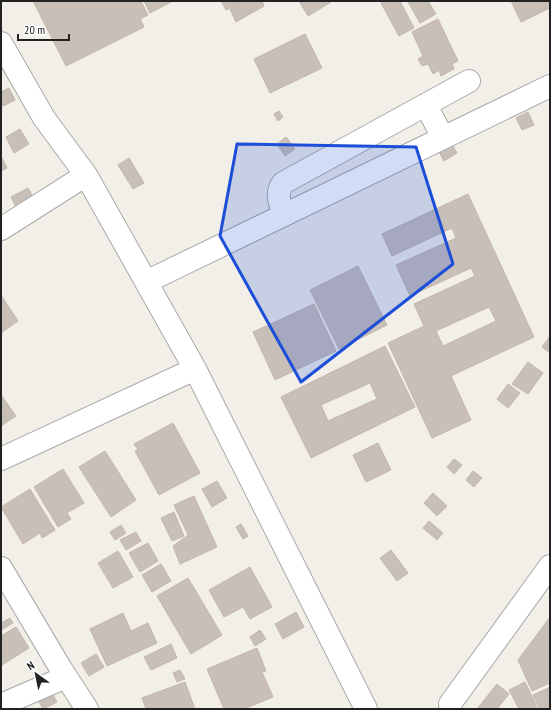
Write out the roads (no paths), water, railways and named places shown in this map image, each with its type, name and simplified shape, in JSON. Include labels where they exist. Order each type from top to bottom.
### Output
[{"type":"street","points":[[1,43],[44,118],[86,175],[195,370],[366,709]]},
{"type":"street","points":[[284,215],[278,199],[279,188],[283,183],[470,81]]},
{"type":"street","points":[[146,282],[550,86]]},
{"type":"street","points":[[426,105],[443,138]]},
{"type":"street","points":[[1,229],[86,175]]},
{"type":"street","points":[[1,459],[195,370]]},
{"type":"street","points":[[450,704],[550,566]]},
{"type":"street","points":[[1,568],[87,709]]},
{"type":"street","points":[[1,705],[66,676]]}]
